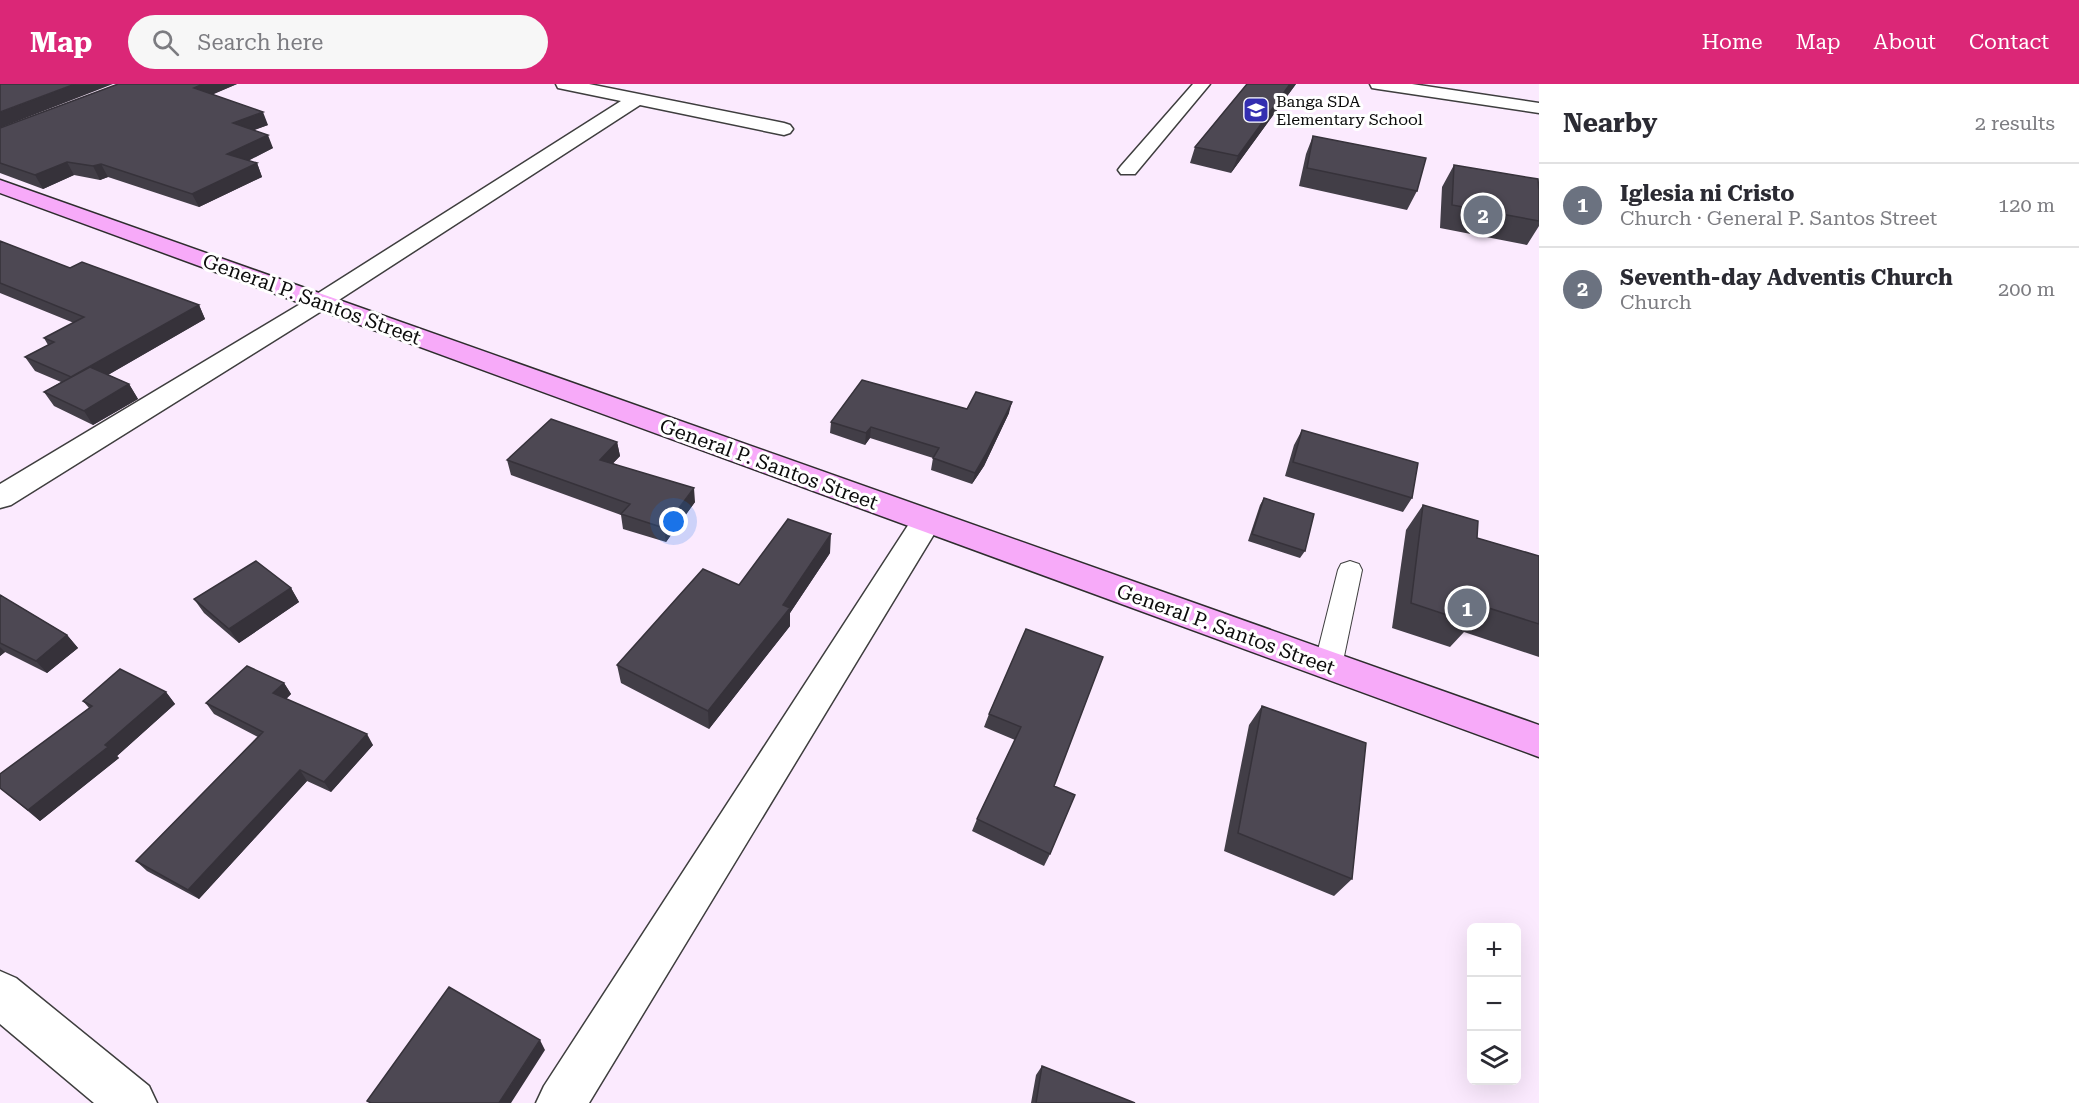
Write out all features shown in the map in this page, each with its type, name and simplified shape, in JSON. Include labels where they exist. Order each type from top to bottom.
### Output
[{"type":"street","points":[[564,84],[784,129]]},
{"type":"street","points":[[1128,170],[1202,84]]},
{"type":"street","points":[[1378,84],[1539,108]]},
{"type":"street","points":[[0,498],[320,302],[636,100]]},
{"type":"street","name":"General P. Santos Street","points":[[0,186],[1539,741]]},
{"type":"street","points":[[561,1103],[927,521]]},
{"type":"street","points":[[0,994],[132,1103]]},
{"type":"lane","points":[[1328,666],[1350,570]]},
{"type":"building","points":[[0,84],[75,84],[0,112]]},
{"type":"building","points":[[118,84],[203,84],[194,88],[263,112],[233,123],[268,135],[227,154],[257,163],[192,194],[101,164],[93,166],[67,162],[35,175],[0,163],[0,128]]},
{"type":"building","points":[[1247,84],[1290,84],[1238,156],[1195,147]]},
{"type":"building","points":[[1313,136],[1426,158],[1417,191],[1307,168]]},
{"type":"building","points":[[1454,165],[1538,179],[1539,221],[1452,205]]},
{"type":"building","points":[[0,241],[70,268],[82,262],[199,305],[71,377],[25,357],[54,342],[44,338],[84,317],[0,283]]},
{"type":"building","points":[[90,367],[129,384],[84,411],[44,392]]},
{"type":"building","points":[[862,380],[967,409],[976,392],[1012,402],[975,473],[933,458],[939,448],[871,427],[866,433],[831,422]]},
{"type":"building","points":[[551,419],[617,442],[600,460],[694,488],[664,528],[621,514],[630,504],[507,460]]},
{"type":"building","points":[[1302,430],[1418,463],[1412,498],[1293,462]]},
{"type":"building","points":[[1264,498],[1314,514],[1305,551],[1252,534]]},
{"type":"building","points":[[1423,505],[1478,521],[1477,538],[1539,556],[1539,624],[1473,603],[1471,623],[1411,603]]},
{"type":"building","points":[[788,519],[831,534],[783,605],[790,608],[708,711],[617,665],[703,569],[739,585]]},
{"type":"building","points":[[256,561],[291,588],[229,629],[194,599]]},
{"type":"building","points":[[0,595],[67,635],[36,661],[0,643]]},
{"type":"building","points":[[1026,629],[1103,657],[1054,786],[1075,795],[1050,854],[977,819],[1021,727],[989,714]]},
{"type":"building","points":[[247,666],[284,683],[273,693],[367,734],[324,782],[300,770],[188,890],[136,861],[263,732],[206,703]]},
{"type":"building","points":[[120,669],[166,692],[105,745],[108,747],[28,810],[0,788],[0,774],[92,706],[83,701]]},
{"type":"building","points":[[1262,706],[1366,743],[1352,879],[1238,833]]},
{"type":"building","points":[[449,987],[540,1040],[499,1103],[371,1103],[367,1101]]},
{"type":"building","points":[[1042,1066],[1135,1103],[1036,1103]]},
{"type":"place","name":"Banga SDA Elementary School","points":[[1256,110]]},
{"type":"place","name":"Seventh-day Adventis Church","points":[[1483,215]]},
{"type":"place","name":"Iglesia ni Cristo","points":[[1467,608]]}]
